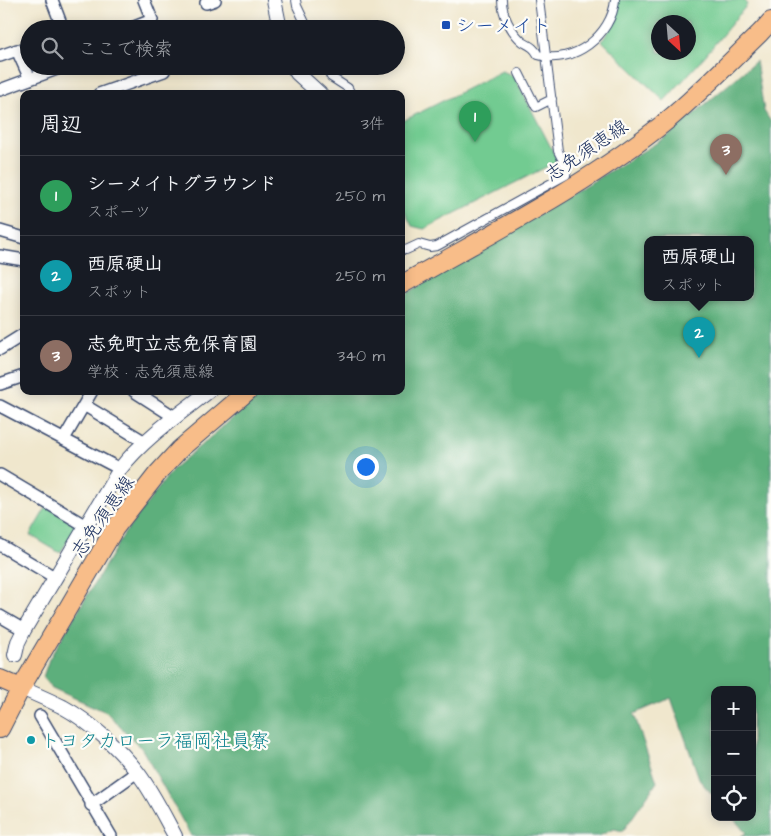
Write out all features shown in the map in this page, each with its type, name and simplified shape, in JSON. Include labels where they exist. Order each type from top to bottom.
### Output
[{"type":"main road","name":"志免須恵線","points":[[405,283],[572,187],[624,152],[675,113],[760,34],[771,20]]},
{"type":"main road","name":"志免須恵線","points":[[0,729],[21,688],[115,528],[158,473],[180,449],[243,395]]},
{"type":"main road","points":[[0,679],[21,688]]},
{"type":"street","points":[[52,0],[60,20]]},
{"type":"street","points":[[144,0],[152,20]]},
{"type":"street","points":[[274,0],[278,20]]},
{"type":"street","points":[[296,0],[304,20]]},
{"type":"street","points":[[502,0],[502,8],[513,33],[534,48],[538,54],[546,57],[574,52],[591,44],[602,34],[612,18],[615,0]]},
{"type":"street","points":[[405,250],[419,244],[430,247],[437,246],[566,174],[567,169],[558,151],[538,0]]},
{"type":"street","points":[[0,56],[17,50],[20,57]]},
{"type":"street","points":[[519,73],[536,107],[552,99]]},
{"type":"street","points":[[28,75],[30,79]]},
{"type":"street","points":[[0,90],[41,75]]},
{"type":"street","points":[[110,90],[153,75]]},
{"type":"street","points":[[300,75],[316,90]]},
{"type":"street","points":[[330,75],[349,90]]},
{"type":"street","points":[[0,231],[20,237]]},
{"type":"street","points":[[0,256],[20,259]]},
{"type":"street","points":[[0,349],[20,336]]},
{"type":"street","points":[[0,384],[20,377]]},
{"type":"street","points":[[64,439],[90,395]]},
{"type":"street","points":[[140,395],[176,418]]},
{"type":"street","points":[[15,655],[18,642],[24,630],[120,469],[145,442],[204,395]]},
{"type":"street","points":[[84,405],[145,442]]},
{"type":"street","points":[[0,406],[120,469]]},
{"type":"street","points":[[0,475],[86,526]]},
{"type":"street","points":[[0,545],[56,578]]},
{"type":"street","points":[[0,616],[24,630]]},
{"type":"street","points":[[21,688],[64,708],[86,722],[108,741],[137,772],[156,800],[175,836]]},
{"type":"street","points":[[40,716],[111,836]]},
{"type":"street","points":[[91,805],[137,772]]},
{"type":"green space","points":[[617,0],[745,0],[747,5],[699,63],[664,101],[602,41],[617,11]]},
{"type":"green space","points":[[756,61],[764,111],[771,122],[771,836],[741,836],[746,833],[736,821],[756,821],[756,686],[711,686],[711,793],[700,781],[671,698],[634,714],[657,782],[623,831],[614,829],[599,836],[191,836],[142,749],[106,712],[52,688],[43,677],[49,659],[124,534],[173,469],[254,400],[261,395],[405,395],[405,295],[668,136]]},
{"type":"green space","points":[[502,71],[514,76],[558,161],[424,229],[412,226],[405,212],[405,120]]},
{"type":"green space","points":[[47,506],[78,525],[60,553],[30,535]]},
{"type":"place","name":"シーメイト","points":[[446,25]]},
{"type":"place","name":"シーメイトグラウンド","points":[[475,142]]},
{"type":"place","name":"志免町立志免保育園","points":[[726,175]]},
{"type":"place","name":"西原硬山","points":[[699,358]]},
{"type":"place","name":"トヨタカローラ福岡社員寮","points":[[31,740]]}]
